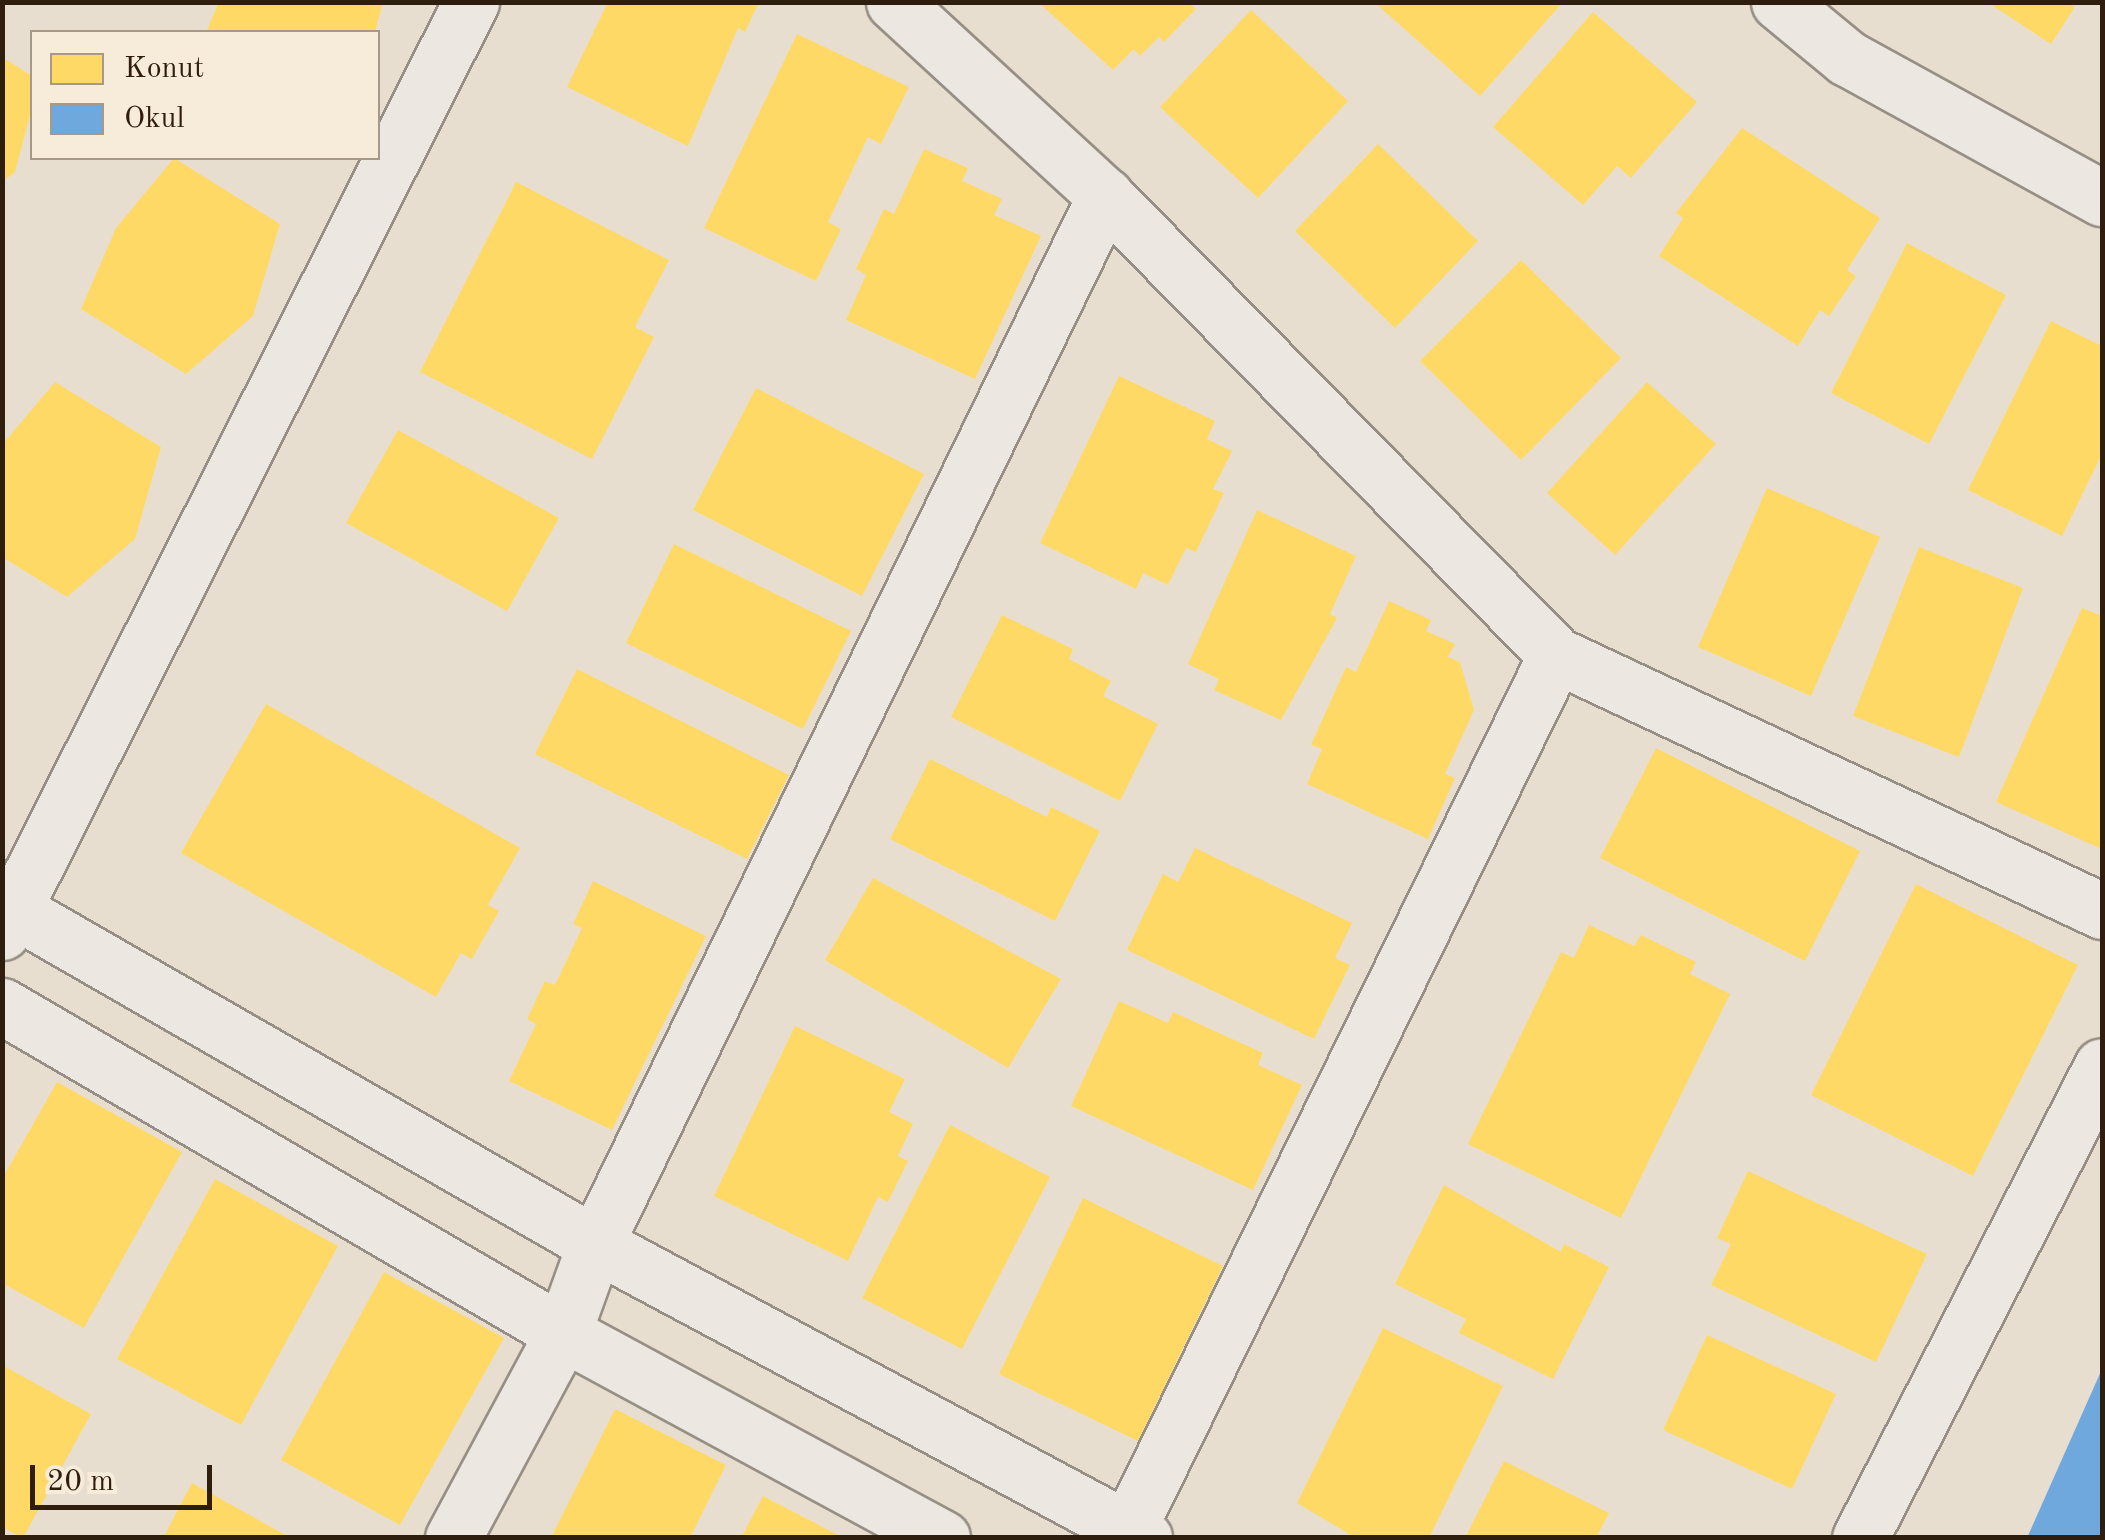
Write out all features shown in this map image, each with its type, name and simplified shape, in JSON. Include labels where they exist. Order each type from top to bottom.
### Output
[{"type":"street","points":[[471,2],[6,915],[595,1244],[1136,1533],[1556,655]]},
{"type":"street","points":[[894,2],[1106,196],[1556,655],[2102,911]]},
{"type":"street","points":[[1779,2],[1847,58],[2102,198]]},
{"type":"street","points":[[453,1538],[562,1333],[595,1244],[1106,196]]},
{"type":"street","points":[[2,1006],[562,1333],[942,1538]]},
{"type":"street","points":[[1860,1538],[2102,1066]]},
{"type":"building: Konut","points":[[219,2],[383,2],[376,30],[207,30]]},
{"type":"building: Konut","points":[[608,2],[759,2],[745,32],[738,28],[688,146],[567,87]]},
{"type":"building: Konut","points":[[1038,2],[1189,2],[1196,9],[1164,42],[1159,37],[1140,56],[1134,49],[1113,70]]},
{"type":"building: Konut","points":[[1374,2],[1563,2],[1480,96]]},
{"type":"building: Konut","points":[[1987,2],[2078,2],[2051,44]]},
{"type":"building: Konut","points":[[1251,10],[1348,101],[1258,198],[1160,107]]},
{"type":"building: Konut","points":[[1593,12],[1697,102],[1631,178],[1617,166],[1583,205],[1493,127]]},
{"type":"building: Konut","points":[[797,34],[909,87],[881,144],[868,137],[828,222],[841,229],[816,281],[704,228]]},
{"type":"building: Konut","points":[[2,57],[30,75],[30,116],[15,172],[2,182]]},
{"type":"building: Konut","points":[[1742,128],[1880,218],[1847,270],[1856,276],[1829,316],[1820,310],[1798,346],[1659,256],[1683,218],[1676,213]]},
{"type":"building: Konut","points":[[1378,144],[1478,241],[1395,328],[1295,231]]},
{"type":"building: Konut","points":[[924,149],[968,168],[962,181],[1002,199],[994,215],[1041,236],[975,379],[846,320],[866,275],[856,269],[884,209],[894,214]]},
{"type":"building: Konut","points":[[172,160],[280,224],[253,316],[186,374],[81,309],[116,228]]},
{"type":"building: Konut","points":[[516,182],[669,260],[635,327],[654,337],[592,459],[420,372]]},
{"type":"building: Konut","points":[[1907,243],[2006,295],[1929,444],[1831,393]]},
{"type":"building: Konut","points":[[1521,260],[1621,358],[1521,460],[1420,361]]},
{"type":"building: Konut","points":[[2051,321],[2102,346],[2102,454],[2062,536],[1968,490]]},
{"type":"building: Konut","points":[[1119,376],[1215,421],[1207,439],[1232,451],[1213,489],[1224,493],[1196,552],[1186,548],[1168,585],[1143,573],[1136,589],[1040,543]]},
{"type":"building: Konut","points":[[55,382],[161,447],[135,539],[67,597],[2,557],[2,445]]},
{"type":"building: Konut","points":[[1647,382],[1716,444],[1615,555],[1547,493]]},
{"type":"building: Konut","points":[[756,388],[924,474],[862,596],[693,510]]},
{"type":"building: Konut","points":[[398,430],[559,518],[507,611],[346,523]]},
{"type":"building: Konut","points":[[1767,488],[1880,537],[1811,696],[1698,647]]},
{"type":"building: Konut","points":[[1257,510],[1356,556],[1330,614],[1337,618],[1281,720],[1214,690],[1219,679],[1188,664]]},
{"type":"building: Konut","points":[[674,544],[851,631],[803,729],[626,643]]},
{"type":"building: Konut","points":[[1919,547],[2023,588],[1959,757],[1853,716]]},
{"type":"building: Konut","points":[[1389,601],[1431,620],[1426,631],[1455,644],[1448,657],[1460,662],[1474,710],[1445,774],[1455,778],[1428,839],[1307,784],[1322,749],[1311,745],[1346,667],[1356,672]]},
{"type":"building: Konut","points":[[2082,608],[2102,616],[2102,849],[1996,802]]},
{"type":"building: Konut","points":[[1002,615],[1073,649],[1069,659],[1111,681],[1103,696],[1158,724],[1120,801],[951,717]]},
{"type":"building: Konut","points":[[577,669],[789,775],[747,859],[535,754]]},
{"type":"building: Konut","points":[[266,704],[520,848],[488,905],[499,911],[472,959],[461,953],[436,997],[181,853]]},
{"type":"building: Konut","points":[[1656,748],[1860,851],[1805,961],[1600,858]]},
{"type":"building: Konut","points":[[930,759],[1047,817],[1051,807],[1100,831],[1055,921],[890,839]]},
{"type":"building: Konut","points":[[1195,848],[1352,923],[1335,958],[1350,965],[1314,1039],[1127,950],[1163,874],[1178,882]]},
{"type":"building: Konut","points":[[873,878],[1061,979],[1008,1068],[825,960]]},
{"type":"building: Konut","points":[[593,881],[706,936],[612,1130],[509,1081],[536,1024],[527,1019],[545,981],[555,985],[582,928],[573,924]]},
{"type":"building: Konut","points":[[1916,884],[2078,965],[1973,1176],[1811,1095]]},
{"type":"building: Konut","points":[[1589,925],[1634,946],[1641,935],[1696,962],[1690,974],[1730,994],[1621,1218],[1468,1144],[1561,952],[1574,958]]},
{"type":"building: Konut","points":[[1119,1001],[1168,1023],[1173,1012],[1263,1053],[1258,1065],[1302,1085],[1253,1190],[1071,1106]]},
{"type":"building: Konut","points":[[795,1026],[905,1079],[889,1112],[913,1124],[898,1156],[908,1161],[888,1202],[878,1197],[848,1261],[714,1196]]},
{"type":"building: Konut","points":[[57,1082],[182,1152],[84,1328],[2,1283],[2,1179]]},
{"type":"building: Konut","points":[[950,1125],[1050,1177],[962,1349],[862,1298]]},
{"type":"building: Konut","points":[[1748,1171],[1927,1254],[1876,1362],[1711,1285],[1731,1244],[1717,1238]]},
{"type":"building: Konut","points":[[215,1179],[338,1246],[241,1425],[117,1359]]},
{"type":"building: Konut","points":[[1444,1185],[1561,1252],[1564,1244],[1609,1267],[1553,1379],[1459,1333],[1466,1319],[1395,1284]]},
{"type":"building: Konut","points":[[1083,1198],[1223,1266],[1138,1441],[999,1374]]},
{"type":"building: Konut","points":[[384,1272],[504,1338],[400,1525],[281,1460]]},
{"type":"building: Konut","points":[[1383,1328],[1503,1386],[1429,1538],[1356,1538],[1297,1503]]},
{"type":"building: Konut","points":[[1707,1335],[1836,1394],[1792,1489],[1663,1430]]},
{"type":"building: Konut","points":[[2,1365],[91,1414],[23,1538],[2,1527]]},
{"type":"building: Konut","points":[[615,1409],[726,1465],[690,1538],[551,1538]]},
{"type":"building: Konut","points":[[1504,1461],[1609,1513],[1596,1538],[1465,1538]]},
{"type":"building: Konut","points":[[192,1483],[291,1538],[163,1538]]},
{"type":"building: Konut","points":[[763,1496],[844,1538],[741,1538]]},
{"type":"building: Okul","points":[[2102,1369],[2102,1538],[2027,1538]]}]
